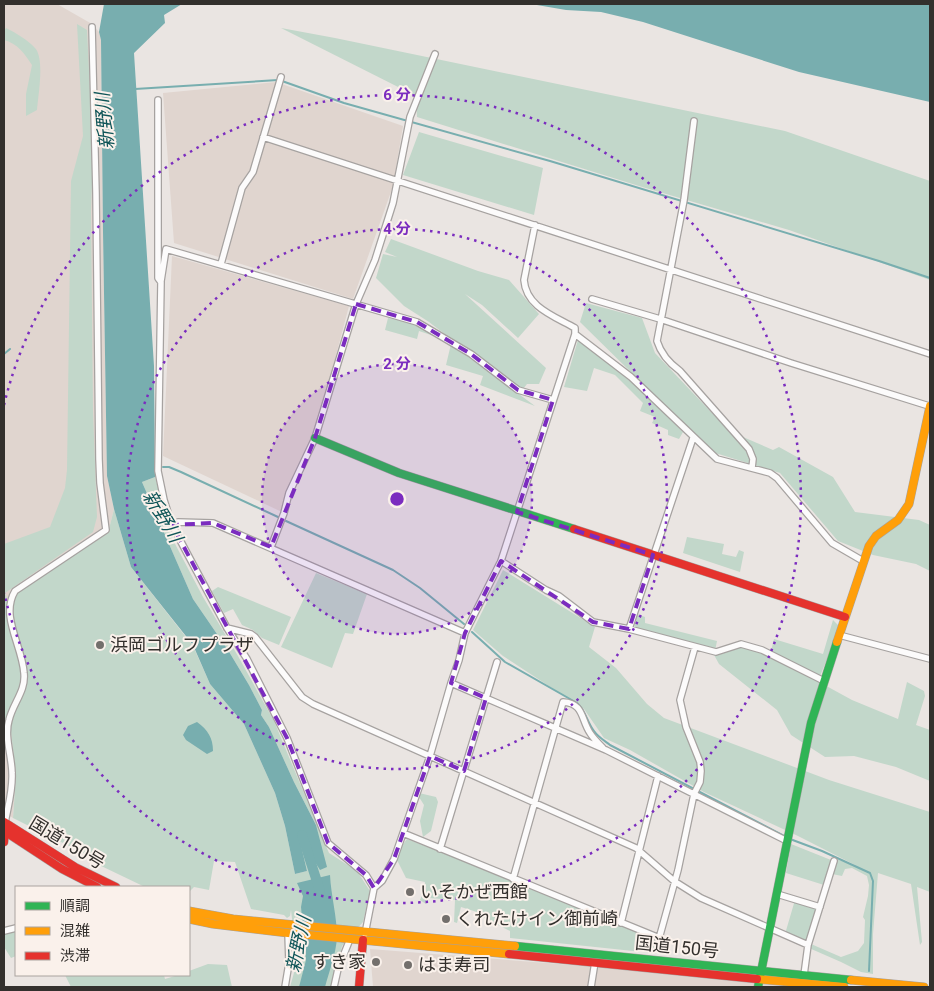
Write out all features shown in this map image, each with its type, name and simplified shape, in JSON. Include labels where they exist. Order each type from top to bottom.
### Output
[{"type":"main road","points":[[760,979],[769,926],[811,723],[869,546],[876,536],[898,520],[909,504],[930,406]]},
{"type":"main road","points":[[315,438],[399,473],[845,616]]},
{"type":"main road","points":[[4,827],[4,842]]},
{"type":"main road","name":"国道150号","points":[[4,827],[62,869],[95,886]]},
{"type":"main road","name":"国道150号","points":[[4,827],[114,886]]},
{"type":"main road","name":"国道150号","points":[[190,911],[233,919],[596,954],[760,979],[804,975],[924,987]]},
{"type":"main road","name":"国道150号","points":[[190,919],[213,924],[347,939],[844,987]]},
{"type":"main road","points":[[359,987],[363,940]]},
{"type":"street","points":[[4,827],[12,789],[8,720],[22,690],[24,679],[22,662],[5,622],[5,605],[9,596],[15,591],[106,530],[99,459],[92,27]]},
{"type":"street","points":[[271,547],[290,493],[315,438],[356,304],[375,260],[393,203],[410,117],[435,54]]},
{"type":"street","points":[[221,264],[242,188],[253,172],[281,77]]},
{"type":"street","points":[[158,100],[158,278],[161,282]]},
{"type":"street","points":[[694,121],[684,200],[657,341],[660,351],[671,365],[680,371],[749,449],[753,459],[752,468]]},
{"type":"street","points":[[264,137],[930,354]]},
{"type":"street","points":[[374,888],[382,882],[403,833],[430,756],[459,660],[465,633],[501,561],[575,334],[575,328],[539,308],[524,288],[535,225]]},
{"type":"street","points":[[363,940],[374,888],[366,874],[328,843],[287,738],[247,659],[227,628],[172,525],[164,500],[158,471],[161,282],[166,249],[417,322],[471,354],[518,390],[553,400]]},
{"type":"street","points":[[592,299],[930,406]]},
{"type":"street","points":[[575,334],[631,377],[717,459],[770,473],[777,478],[832,543],[863,560]]},
{"type":"street","points":[[629,629],[693,438]]},
{"type":"street","points":[[172,525],[178,522],[213,523],[465,633]]},
{"type":"street","points":[[501,561],[546,590],[559,596],[593,622],[629,629],[716,652],[741,644],[762,650],[824,681]]},
{"type":"street","points":[[227,628],[251,634],[255,637],[302,697],[313,704],[636,848],[674,882],[701,898],[769,926],[808,945]]},
{"type":"street","points":[[839,635],[930,659]]},
{"type":"street","points":[[403,833],[657,937],[660,935],[674,882],[694,794],[700,782],[700,762],[686,727],[680,700],[696,647]]},
{"type":"street","points":[[440,849],[497,662]]},
{"type":"street","points":[[451,683],[606,750],[771,834],[788,838]]},
{"type":"street","points":[[514,878],[563,702],[569,702],[581,710],[589,731],[606,750]]},
{"type":"street","points":[[621,922],[658,776]]},
{"type":"street","points":[[804,975],[808,945],[834,860]]},
{"type":"street","points":[[777,894],[820,908]]},
{"type":"street","points":[[285,987],[289,962],[290,933]]},
{"type":"street","points":[[334,987],[347,939]]},
{"type":"street","points":[[591,987],[596,954]]},
{"type":"highlighted area","points":[[356,304],[417,322],[471,354],[518,390],[553,400],[517,512],[653,555],[629,629],[593,622],[501,561],[465,633],[451,683],[486,698],[464,771],[430,756],[394,859],[374,888],[366,875],[328,843],[287,738],[172,525],[213,523],[271,547],[315,438]]},
{"type":"shaded area","points":[[4,4],[57,4],[92,24],[99,32],[101,40],[107,476],[114,509],[108,533],[12,596],[8,603],[4,601]]},
{"type":"shaded area","points":[[276,82],[403,126],[393,186],[353,299],[174,243],[163,93]]},
{"type":"shaded area","points":[[172,256],[349,306],[312,446],[292,488],[284,513],[163,456]]},
{"type":"shaded area","points":[[5,721],[10,723],[16,775],[13,818],[4,812]]},
{"type":"shaded area","points":[[370,949],[585,966],[801,987],[373,987]]},
{"type":"green space","points":[[77,24],[87,30],[93,153],[91,211],[93,411],[97,517],[93,532],[5,593],[8,602],[12,596],[108,533],[114,509],[131,567],[193,646],[210,684],[244,724],[275,793],[285,826],[295,874],[307,871],[298,836],[316,825],[269,727],[261,715],[262,710],[249,685],[228,650],[193,599],[142,482],[155,477],[173,540],[203,597],[274,721],[329,853],[357,871],[370,891],[363,922],[342,946],[332,987],[290,987],[297,962],[291,910],[290,916],[287,918],[284,915],[251,909],[235,862],[214,861],[209,890],[194,887],[190,891],[190,886],[143,886],[95,863],[85,854],[13,818],[16,775],[10,723],[4,722],[4,544],[50,527],[65,488],[67,470],[71,181],[83,136]]},
{"type":"green space","points":[[6,28],[32,45],[38,53],[40,60],[37,110],[26,116],[26,94],[32,65],[17,46],[4,40]]},
{"type":"green space","points":[[281,28],[785,131],[930,181],[930,280],[789,230],[417,117],[416,96]]},
{"type":"green space","points":[[419,132],[543,168],[534,215],[403,175]]},
{"type":"green space","points":[[391,239],[478,271],[509,280],[539,314],[518,338],[482,305],[465,294],[546,368],[539,384],[527,384],[523,389],[511,385],[429,322],[404,306],[376,278],[383,254],[397,257],[385,252]]},
{"type":"green space","points":[[586,303],[642,318],[655,353],[729,431],[773,450],[779,447],[833,477],[855,512],[919,520],[930,525],[930,571],[916,564],[873,555],[838,541],[780,473],[712,452],[580,322]]},
{"type":"green space","points":[[388,318],[413,323],[449,341],[419,331],[417,339],[385,330]]},
{"type":"green space","points":[[578,340],[581,340],[637,387],[683,432],[679,439],[668,435],[668,430],[652,423],[655,417],[640,411],[643,403],[615,375],[594,368],[587,391],[564,387]]},
{"type":"green space","points":[[451,344],[535,406],[480,385],[483,376],[446,365]]},
{"type":"green space","points":[[687,537],[724,544],[722,554],[736,557],[739,550],[744,552],[740,572],[683,553]]},
{"type":"green space","points":[[503,570],[595,627],[589,647],[616,668],[647,704],[664,718],[829,780],[930,812],[930,892],[917,887],[922,942],[920,945],[911,884],[878,873],[873,934],[873,974],[861,972],[809,948],[811,944],[841,957],[858,951],[864,943],[865,920],[863,917],[869,885],[867,876],[852,868],[845,869],[842,876],[832,874],[836,859],[857,866],[704,792],[630,750],[604,738],[584,709],[503,656],[473,630]]},
{"type":"green space","points":[[316,573],[367,594],[353,634],[345,633],[332,668],[281,647]]},
{"type":"green space","points":[[218,587],[291,617],[279,645],[262,638],[253,630],[242,625],[233,609],[224,613],[212,591]]},
{"type":"green space","points":[[637,614],[645,617],[645,623],[717,641],[715,651],[634,629]]},
{"type":"green space","points":[[833,620],[838,625],[837,635],[820,676],[771,651],[774,639],[823,654]]},
{"type":"green space","points":[[746,645],[777,659],[852,700],[898,719],[907,682],[924,691],[925,696],[916,725],[930,730],[930,781],[896,767],[854,756],[825,757],[791,735],[777,710],[719,664],[713,653]]},
{"type":"green space","points":[[419,793],[436,797],[438,802],[431,831],[423,837],[420,821],[424,805],[419,797]]},
{"type":"green space","points":[[407,839],[657,937],[656,946],[652,953],[510,938],[510,931],[478,915],[477,912],[461,907],[457,923],[454,922],[455,900],[429,898],[426,904],[420,900],[425,882],[406,878],[397,860],[400,848]]},
{"type":"green space","points":[[791,844],[831,860],[824,885],[786,873]]},
{"type":"green space","points":[[795,900],[819,909],[809,941],[785,934]]},
{"type":"green space","points":[[15,930],[15,956],[11,958],[4,947],[4,933]]},
{"type":"green space","points":[[208,964],[227,965],[232,987],[71,987],[66,976],[164,976],[165,979],[175,976],[190,976],[190,971]]},
{"type":"water","points":[[104,4],[182,4],[164,15],[165,23],[134,53],[154,366],[155,477],[142,482],[193,599],[228,650],[249,685],[262,710],[261,715],[269,727],[316,825],[327,867],[320,870],[299,837],[307,871],[295,874],[285,826],[275,793],[244,724],[210,684],[193,645],[131,567],[114,509],[107,476],[101,40],[99,32]]},
{"type":"water","points":[[531,4],[930,4],[930,102],[799,72],[643,22],[601,12],[566,10]]},
{"type":"water","points":[[197,722],[207,731],[211,738],[213,751],[207,754],[186,740],[183,735],[188,726]]},
{"type":"water","points":[[330,875],[337,937],[332,963],[325,987],[299,987],[306,960],[301,907],[303,896],[297,883]]},
{"type":"waterway","points":[[135,89],[278,80]]},
{"type":"waterway","points":[[282,81],[344,103],[550,161],[930,278]]},
{"type":"waterway","points":[[4,354],[10,349]]},
{"type":"waterway","points":[[163,467],[169,467],[181,472],[278,517]]},
{"type":"waterway","points":[[286,521],[393,570],[420,588],[464,624]]},
{"type":"waterway","points":[[472,632],[505,662],[577,703],[592,728],[610,745],[786,837]]},
{"type":"waterway","name":"新野川","points":[[302,835],[320,891]]},
{"type":"waterway","points":[[790,839],[870,873],[873,881],[869,971]]},
{"type":"traffic: fast","points":[[315,438],[399,473],[574,529]]},
{"type":"traffic: fast","points":[[758,987],[811,723],[837,642]]},
{"type":"traffic: fast","points":[[515,946],[851,980]]},
{"type":"traffic: slow","points":[[837,642],[869,546],[876,536],[898,520],[909,504],[930,406]]},
{"type":"traffic: slow","points":[[190,911],[233,919],[515,946]]},
{"type":"traffic: slow","points":[[190,919],[213,924],[288,933],[509,954]]},
{"type":"traffic: slow","points":[[757,979],[844,987]]},
{"type":"traffic: slow","points":[[851,980],[924,987]]},
{"type":"traffic: jam","points":[[574,529],[845,617]]},
{"type":"traffic: jam","points":[[4,822],[75,867],[114,886]]},
{"type":"traffic: jam","points":[[4,842],[5,827]]},
{"type":"traffic: jam","points":[[4,831],[62,869],[95,886]]},
{"type":"traffic: jam","points":[[359,987],[363,940]]},
{"type":"traffic: jam","points":[[509,954],[757,979]]},
{"type":"place","name":"浜岡ゴルフプラザ","points":[[100,645]]},
{"type":"place","name":"いそかぜ西館","points":[[410,892]]},
{"type":"place","name":"くれたけイン御前崎","points":[[446,919]]},
{"type":"place","name":"すき家","points":[[376,962]]},
{"type":"place","name":"はま寿司","points":[[408,965]]}]
